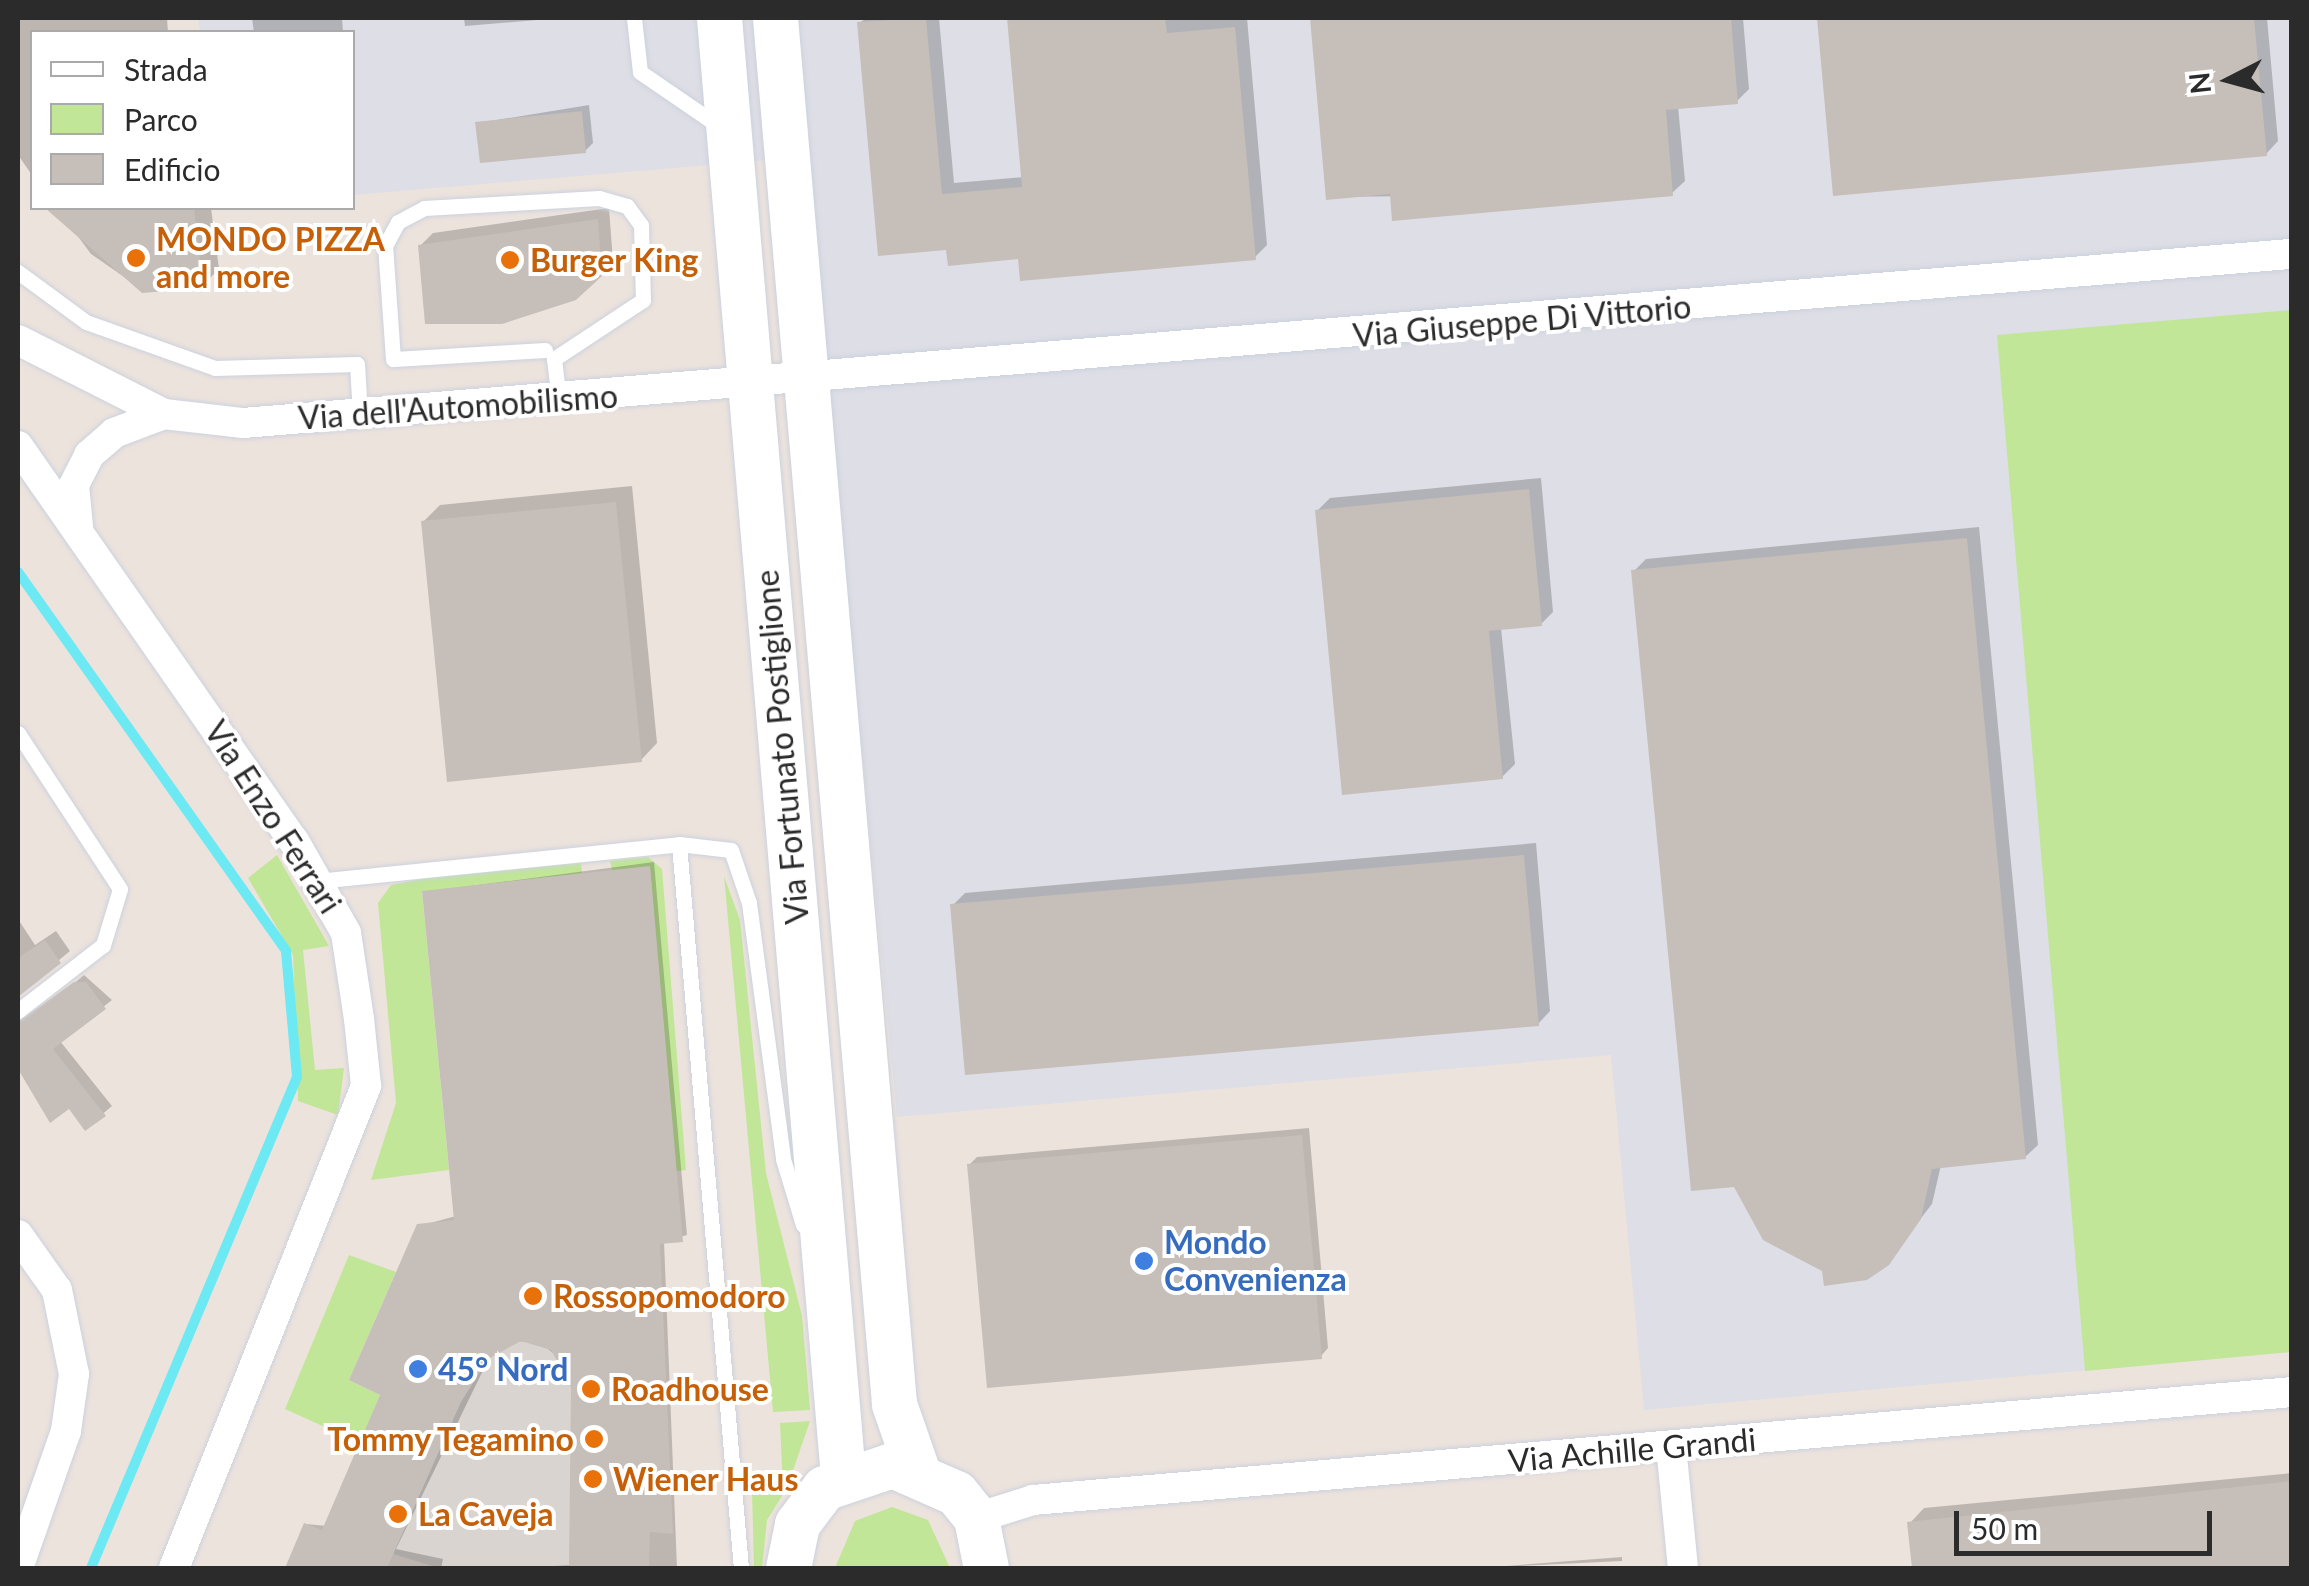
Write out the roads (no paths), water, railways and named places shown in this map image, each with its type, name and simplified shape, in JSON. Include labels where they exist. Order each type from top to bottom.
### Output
[{"type":"street","name":"Via Fortunato Postiglione","points":[[719,18],[843,1476]]},
{"type":"street","name":"Via Fortunato Postiglione","points":[[774,18],[894,1404],[917,1470]]},
{"type":"street","name":"Via Giuseppe Di Vittorio","points":[[752,387],[2292,254]]},
{"type":"street","name":"Via dell'Automobilismo","points":[[18,340],[164,414],[243,423],[752,387]]},
{"type":"street","name":"Via dell'Automobilismo","points":[[78,529],[74,485],[89,455],[114,433],[164,414]]},
{"type":"street","name":"Via Enzo Ferrari","points":[[18,446],[317,880],[346,933],[366,1086],[174,1568]]},
{"type":"street","points":[[18,1235],[57,1290],[74,1374],[66,1431],[18,1568]]},
{"type":"street","name":"Via Achille Grandi","points":[[976,1518],[1033,1500],[2292,1392]]},
{"type":"street","points":[[1671,1446],[1683,1568]]},
{"type":"street","points":[[788,1568],[808,1504],[843,1476],[917,1470],[956,1493],[976,1518],[986,1568]]},
{"type":"lane","points":[[634,18],[640,72],[729,133]]},
{"type":"lane","points":[[599,198],[627,206],[641,225],[643,300],[550,354],[398,362],[388,351],[385,246],[406,215],[599,198]]},
{"type":"lane","points":[[18,272],[86,322],[215,368],[357,364],[388,351]]},
{"type":"lane","points":[[550,354],[559,398]]},
{"type":"lane","points":[[357,364],[360,415]]},
{"type":"lane","points":[[18,732],[120,889],[103,945],[18,1011]]},
{"type":"lane","points":[[679,844],[741,1568]]},
{"type":"lane","points":[[317,880],[679,844],[731,850],[742,870],[784,1166],[830,1313]]},
{"type":"waterway","points":[[18,572],[286,951],[297,1077],[91,1568]]},
{"type":"place","name":"MONDO PIZZA and more","points":[[136,258]]},
{"type":"place","name":"Burger King","points":[[510,260]]},
{"type":"place","name":"Mondo Convenienza","points":[[1144,1261]]},
{"type":"place","name":"Rossopomodoro","points":[[533,1296]]},
{"type":"place","name":"45° Nord","points":[[418,1369]]},
{"type":"place","name":"Roadhouse","points":[[591,1389]]},
{"type":"place","name":"Tommy Tegamino","points":[[594,1439]]},
{"type":"place","name":"Wiener Haus","points":[[593,1479]]},
{"type":"place","name":"La Caveja","points":[[398,1514]]}]
